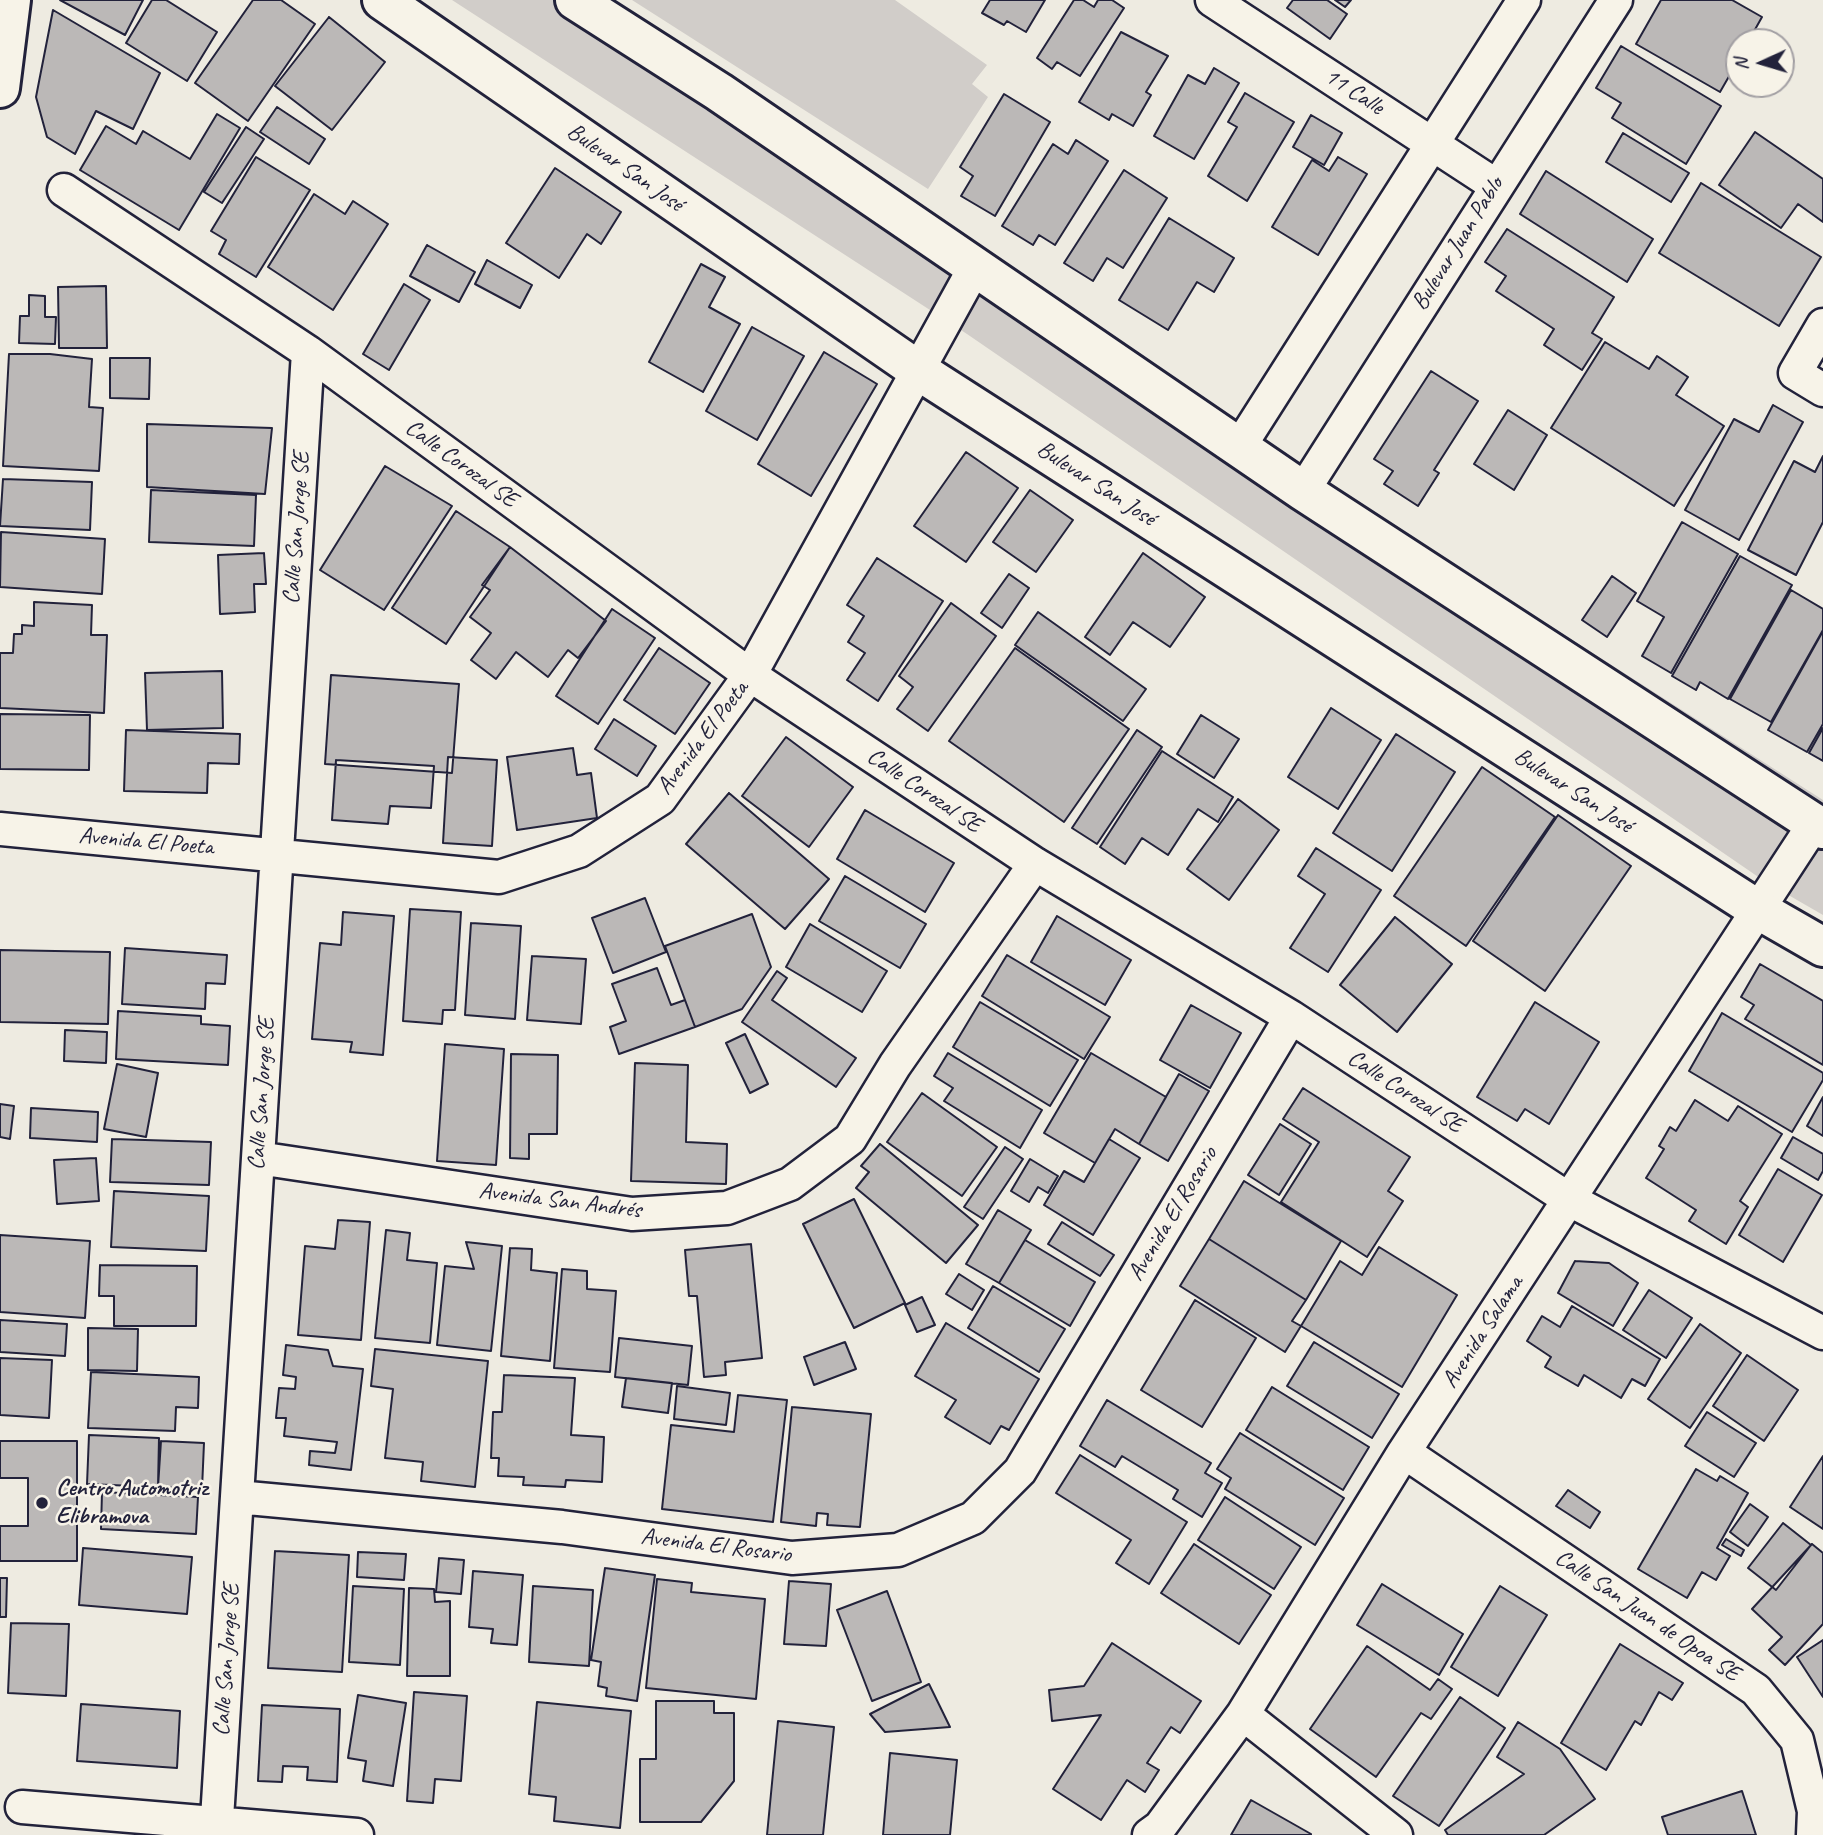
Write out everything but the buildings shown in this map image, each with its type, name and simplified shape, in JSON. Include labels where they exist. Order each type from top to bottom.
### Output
[{"type":"street","points":[[0,88],[11,0]]},
{"type":"street","name":"Bulevar San José","points":[[382,0],[919,371],[1757,909],[1823,947]]},
{"type":"street","points":[[575,0],[719,92],[1303,491],[1818,826]]},
{"type":"street","name":"11 Calle","points":[[1212,0],[1495,185]]},
{"type":"street","points":[[1240,446],[1524,0]]},
{"type":"street","name":"Bulevar Juan Pablo","points":[[1303,491],[1495,185],[1616,0]]},
{"type":"street","name":"Calle Corozal SE","points":[[64,190],[308,352],[750,675],[1035,864],[1291,1017],[1570,1200],[1823,1333]]},
{"type":"street","name":"Avenida El Poeta","points":[[0,829],[499,877],[579,851],[660,799],[750,675],[975,267]]},
{"type":"street","points":[[1823,325],[1795,373],[1823,390]]},
{"type":"street","name":"Calle San Jorge SE","points":[[216,1829],[308,352]]},
{"type":"street","name":"Avenida Salama","points":[[1149,1835],[1160,1827],[1243,1714],[1404,1452],[1757,909],[1818,826]]},
{"type":"street","name":"Avenida San Andrés","points":[[258,1158],[632,1214],[727,1208],[790,1184],[849,1139],[895,1065],[1035,864]]},
{"type":"street","name":"Avenida El Rosario","points":[[237,1497],[562,1527],[792,1558],[898,1550],[973,1518],[1020,1471],[1291,1017]]},
{"type":"street","name":"Calle San Juan de Opoa SE","points":[[1404,1452],[1756,1690],[1797,1740],[1814,1811],[1813,1835]]},
{"type":"street","points":[[1243,1714],[1396,1835]]},
{"type":"street","points":[[22,1807],[216,1829],[357,1835]]},
{"type":"shaded area","points":[[452,0],[574,0],[1303,491],[1411,537],[1823,800],[1823,806],[1770,885],[967,334]]},
{"type":"shaded area","points":[[632,0],[895,0],[987,65],[972,84],[988,97],[928,189]]},
{"type":"shaded area","points":[[1823,814],[1823,915],[1771,885]]},
{"type":"place","name":"Centro Automotriz Elibramova","points":[[42,1503]]}]
